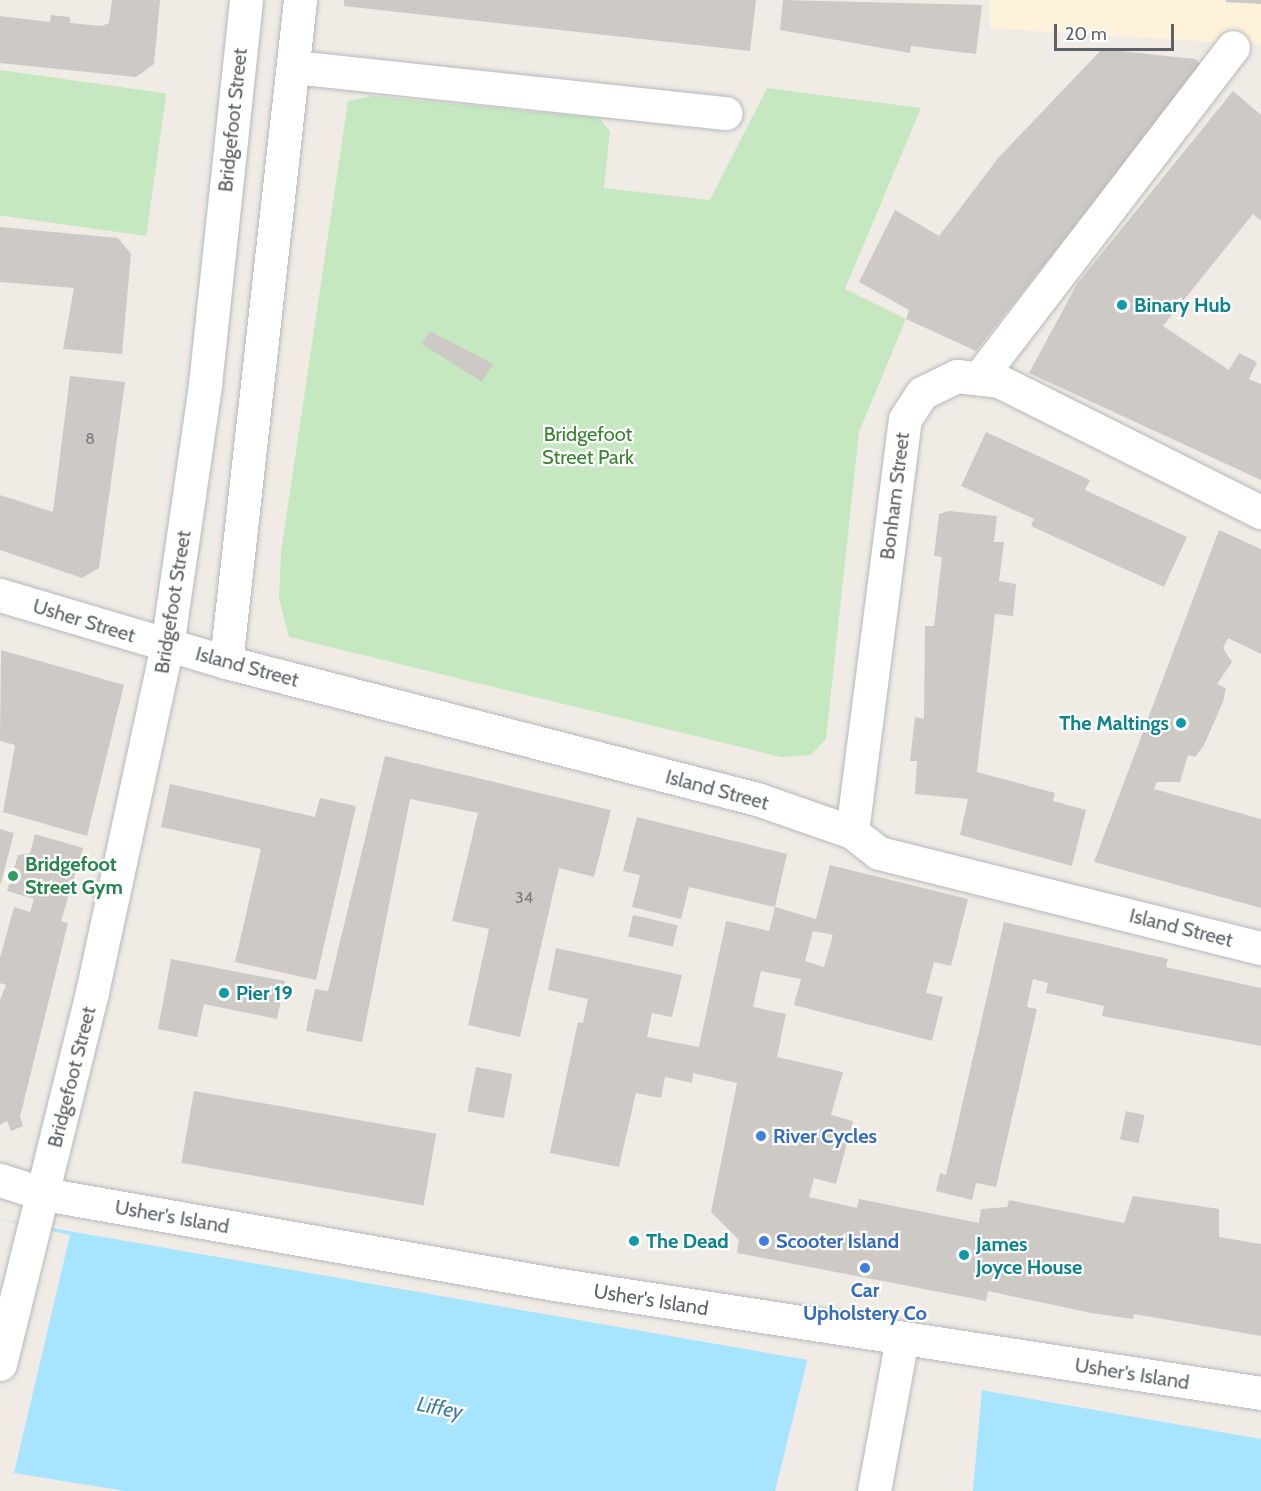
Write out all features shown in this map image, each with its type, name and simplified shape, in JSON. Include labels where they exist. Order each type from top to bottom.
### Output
[{"type":"main road","name":"Bridgefoot Street","points":[[0,1364],[39,1208],[167,646],[205,384],[246,0]]},
{"type":"main road","points":[[226,662],[300,0]]},
{"type":"main road","points":[[979,378],[1233,46]]},
{"type":"main road","points":[[294,67],[726,113]]},
{"type":"main road","name":"Bonham Street","points":[[852,832],[904,419],[922,393],[957,376],[999,381],[1261,512]]},
{"type":"main road","name":"Usher Street","points":[[0,595],[167,646]]},
{"type":"main road","name":"Island Street","points":[[167,646],[757,799],[852,832],[879,853],[1261,948]]},
{"type":"main road","name":"Usher's Island","points":[[0,1180],[39,1208],[1261,1393]]},
{"type":"main road","points":[[874,1491],[902,1339]]},
{"type":"shaded area","points":[[990,0],[1261,0],[1261,45],[990,28]]},
{"type":"green space","points":[[0,70],[166,93],[146,236],[0,215]]},
{"type":"green space","name":"Bridgefoot Street Park","points":[[767,88],[921,108],[845,289],[906,319],[859,432],[826,739],[811,755],[781,757],[289,637],[279,598],[281,552],[348,101],[373,96],[599,118],[610,131],[604,188],[710,200]]},
{"type":"water","name":"Liffey","points":[[0,1219],[1261,1439],[1261,1491],[125,1491],[0,1470]]},
{"type":"pier","points":[[0,1219],[70,1235],[14,1473],[0,1470]]},
{"type":"pier","points":[[808,1358],[982,1389],[973,1491],[775,1491]]},
{"type":"building","points":[[112,0],[160,0],[154,64],[136,77],[0,63],[0,16],[50,22],[51,15],[70,17],[70,23],[102,26],[109,23]]},
{"type":"building","points":[[344,0],[756,0],[750,51],[344,6]]},
{"type":"building","points":[[783,0],[982,5],[976,54],[911,46],[910,53],[780,30]]},
{"type":"building","points":[[1226,0],[1261,0],[1261,4],[1226,2]]},
{"type":"building","points":[[1102,49],[1195,59],[1202,65],[976,351],[906,319],[909,310],[859,282],[895,210],[939,236],[999,157]]},
{"type":"building","name":"Binary Hub","points":[[1233,91],[1261,115],[1261,221],[1253,214],[1163,326],[1229,370],[1239,353],[1257,362],[1249,379],[1261,384],[1261,480],[1029,373],[1077,284]]},
{"type":"building","points":[[0,227],[118,238],[131,254],[122,354],[63,349],[74,288],[0,282]]},
{"type":"building","points":[[430,331],[493,364],[482,382],[422,344]]},
{"type":"building","points":[[70,376],[125,382],[99,568],[82,578],[0,550],[0,495],[53,512]]},
{"type":"building","points":[[986,432],[1090,480],[1085,490],[1187,537],[1164,587],[1031,526],[1034,519],[961,486]]},
{"type":"building","points":[[949,511],[997,516],[994,542],[1004,542],[999,581],[1016,584],[1013,616],[995,614],[977,772],[1055,793],[1053,801],[1086,810],[1072,866],[960,835],[968,799],[915,794],[917,761],[910,761],[915,717],[924,719],[925,626],[934,626],[942,557],[934,556],[939,514]]},
{"type":"building","name":"The Maltings","points":[[1219,530],[1261,549],[1261,654],[1228,638],[1223,648],[1232,662],[1217,684],[1226,688],[1223,702],[1204,745],[1195,757],[1188,755],[1180,782],[1157,782],[1154,789],[1261,819],[1261,908],[1094,862]]},
{"type":"building","points":[[1,650],[124,685],[87,836],[3,812],[15,745],[0,741]]},
{"type":"building","points":[[385,756],[611,810],[594,877],[559,868],[520,1037],[468,1025],[489,929],[452,921],[478,813],[410,799],[362,1042],[306,1031],[315,989],[328,991]]},
{"type":"building","points":[[170,784],[315,817],[320,798],[356,806],[316,980],[235,962],[261,849],[161,827]]},
{"type":"building","points":[[637,817],[787,854],[775,907],[689,887],[681,919],[632,907],[640,875],[623,871]]},
{"type":"building","points":[[0,829],[14,833],[1,883],[0,883]]},
{"type":"building","points":[[35,834],[83,848],[61,921],[68,923],[20,1117],[23,1126],[11,1131],[7,1121],[0,1125],[0,1000],[6,985],[0,983],[0,958],[14,907],[30,912],[34,899],[7,891],[18,855],[30,853]]},
{"type":"building","points":[[830,865],[968,899],[951,966],[934,962],[926,993],[943,997],[932,1041],[794,1005],[801,979],[761,971],[753,1007],[786,1014],[777,1057],[843,1072],[831,1115],[853,1121],[836,1184],[814,1178],[809,1197],[857,1208],[859,1199],[979,1223],[981,1209],[1007,1207],[1009,1200],[1124,1223],[1133,1196],[1219,1209],[1219,1237],[1261,1244],[1261,1336],[1134,1314],[1133,1319],[1091,1313],[988,1291],[986,1301],[737,1253],[739,1240],[711,1212],[737,1083],[693,1073],[692,1083],[665,1077],[661,1098],[636,1093],[619,1167],[550,1153],[578,1022],[583,1023],[588,999],[548,990],[556,948],[682,975],[672,1017],[652,1013],[647,1037],[699,1047],[726,921],[769,931],[775,907],[816,919]],"holes":[[[813,931],[833,935],[824,967],[805,961]]]},
{"type":"building","points":[[633,915],[678,925],[673,947],[628,936]]},
{"type":"building","points":[[1004,922],[1168,959],[1166,967],[1261,988],[1261,1046],[1102,1016],[1104,1006],[1046,993],[1048,983],[1033,979],[1027,1007],[1037,1009],[996,1187],[976,1183],[972,1200],[936,1191],[940,1173],[946,1175]]},
{"type":"building","name":"Pier 19","points":[[171,959],[285,981],[277,1019],[204,1004],[197,1037],[158,1029]]},
{"type":"building","points":[[476,1067],[512,1074],[504,1118],[467,1111]]},
{"type":"building","points":[[194,1091],[436,1134],[424,1206],[181,1163]]},
{"type":"building","points":[[1126,1111],[1145,1115],[1139,1143],[1120,1139]]},
{"type":"place","name":"Binary Hub","points":[[1122,305]]},
{"type":"place","name":"The Maltings","points":[[1181,723]]},
{"type":"place","name":"Bridgefoot Street Gym","points":[[13,876]]},
{"type":"place","name":"Pier 19","points":[[224,993]]},
{"type":"place","name":"River Cycles","points":[[761,1136]]},
{"type":"place","name":"The Dead","points":[[634,1241]]},
{"type":"place","name":"Scooter Island","points":[[764,1241]]},
{"type":"place","name":"James Joyce House","points":[[964,1255]]},
{"type":"place","name":"Car Upholstery Co","points":[[865,1268]]}]
